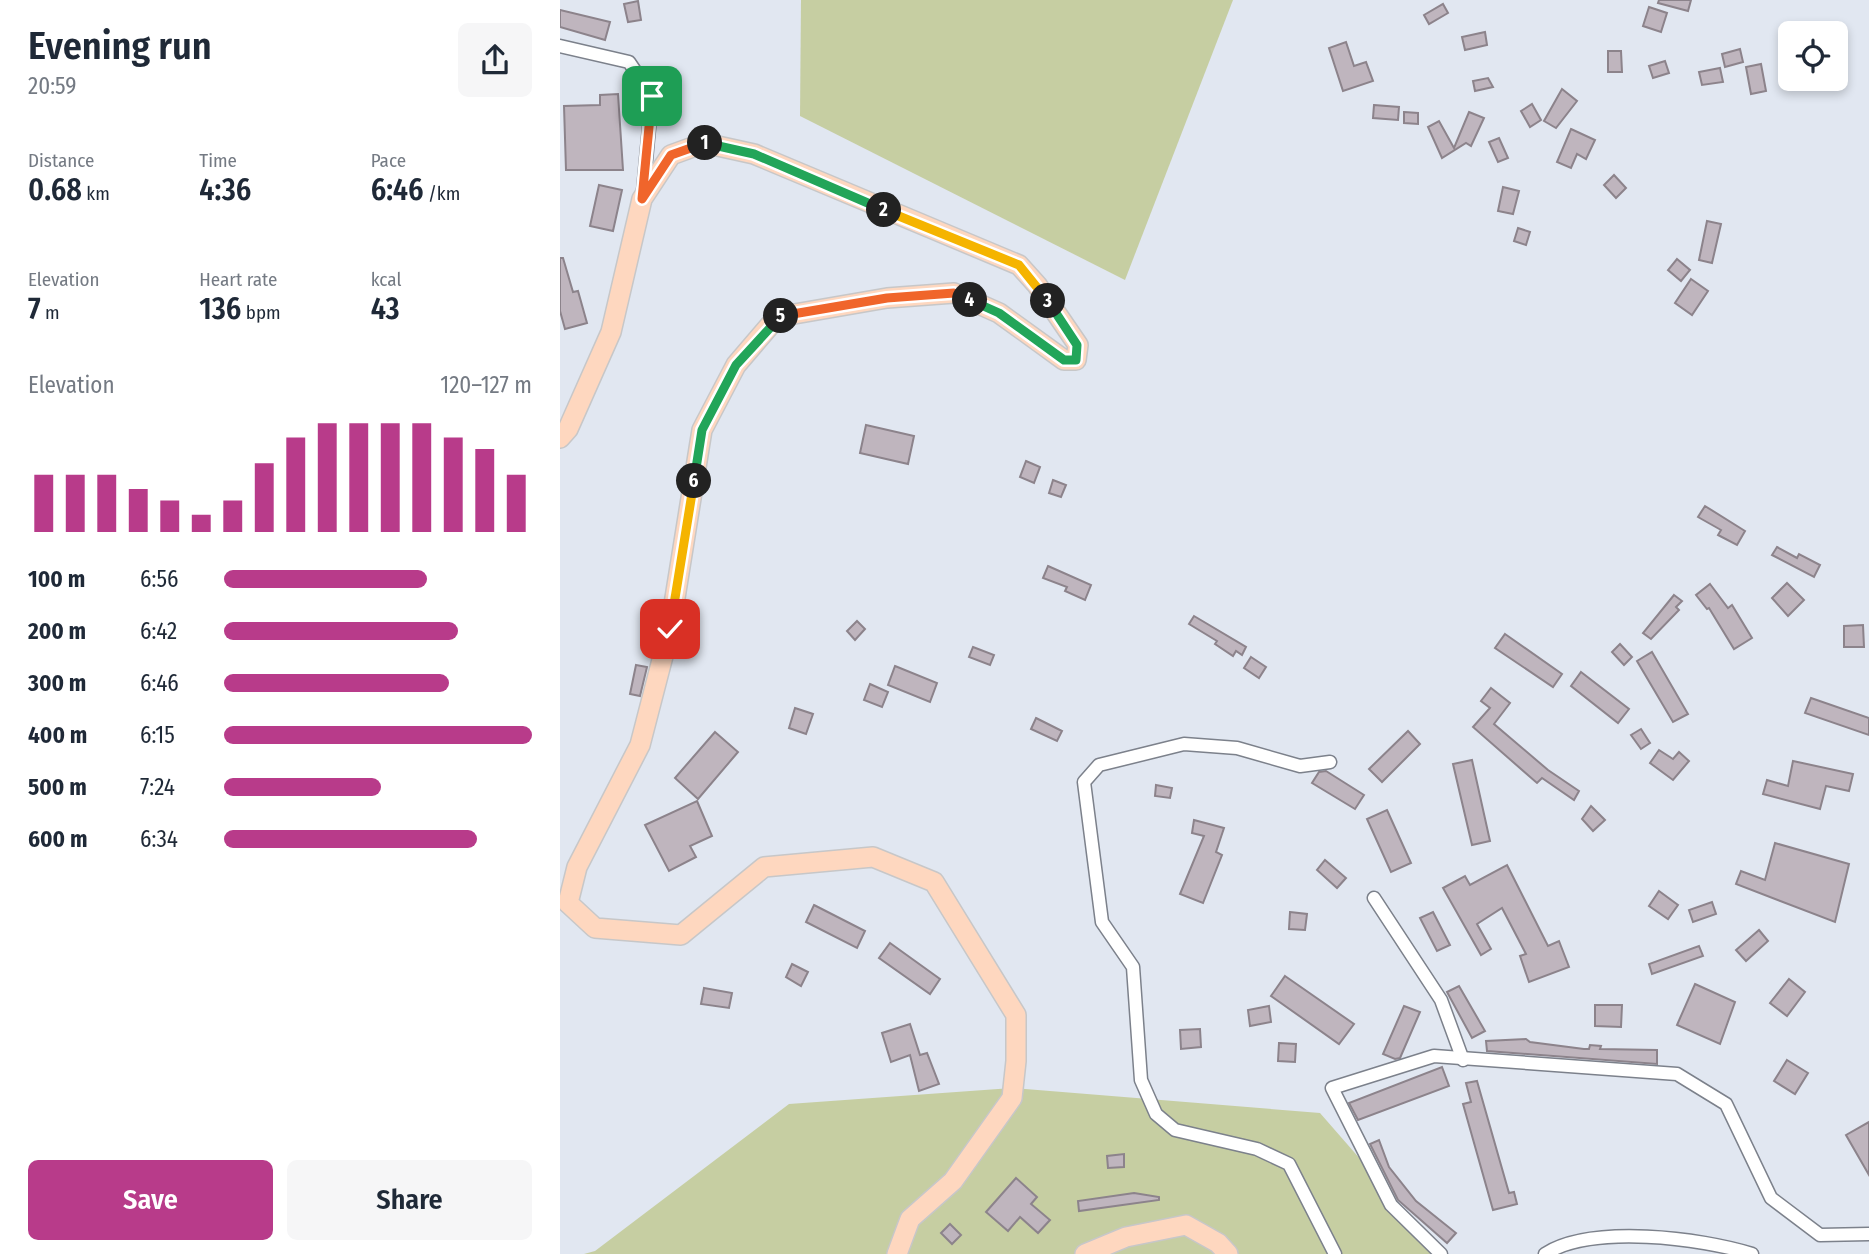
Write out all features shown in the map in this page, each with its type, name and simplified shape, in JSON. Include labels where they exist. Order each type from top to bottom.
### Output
[{"type":"main road","points":[[560,438],[568,429],[611,332],[642,199],[671,155],[704,143],[754,154],[1019,265],[1037,285],[1077,345],[1076,360],[1064,360],[999,313],[954,293],[887,298],[777,317],[736,365],[702,430],[670,629],[640,745],[577,867],[568,904],[595,928],[681,935],[764,867],[873,857],[934,882],[1016,1015],[1016,1061],[1012,1097],[953,1181],[910,1219],[897,1254]]},
{"type":"main road","points":[[1085,1254],[1126,1237],[1186,1225],[1218,1243],[1228,1254]]},
{"type":"street","points":[[560,46],[629,62],[652,96],[642,199]]},
{"type":"street","points":[[1330,762],[1300,766],[1237,748],[1184,744],[1099,765],[1084,782],[1102,922],[1133,967],[1141,1080],[1156,1114],[1175,1130],[1257,1149],[1289,1164],[1335,1254]]},
{"type":"street","points":[[1374,898],[1441,1000],[1463,1060]]},
{"type":"street","points":[[1441,1254],[1391,1205],[1332,1088],[1434,1056],[1677,1074],[1726,1104],[1771,1198],[1820,1235],[1869,1234]]},
{"type":"street","points":[[1545,1254],[1559,1245],[1644,1234],[1733,1248],[1752,1254]]},
{"type":"green space","points":[[801,0],[1233,0],[1125,280],[800,116]]},
{"type":"green space","points":[[1012,1088],[1320,1113],[1443,1254],[584,1254],[595,1251],[789,1104]]},
{"type":"building","points":[[1659,0],[1691,0],[1688,11],[1658,3]]},
{"type":"building","points":[[638,1],[641,20],[628,22],[624,4]]},
{"type":"building","points":[[1443,4],[1448,13],[1429,24],[1424,15]]},
{"type":"building","points":[[1649,7],[1667,13],[1661,32],[1643,26]]},
{"type":"building","points":[[560,10],[610,22],[605,40],[560,27]]},
{"type":"building","points":[[1485,32],[1487,45],[1465,50],[1462,37]]},
{"type":"building","points":[[1346,42],[1354,66],[1366,62],[1373,81],[1343,91],[1329,48]]},
{"type":"building","points":[[1740,49],[1743,62],[1725,67],[1722,54]]},
{"type":"building","points":[[1608,51],[1621,51],[1622,72],[1608,72]]},
{"type":"building","points":[[1665,61],[1669,73],[1653,78],[1649,66]]},
{"type":"building","points":[[1761,64],[1766,91],[1751,94],[1746,67]]},
{"type":"building","points":[[1720,68],[1723,82],[1702,85],[1699,72]]},
{"type":"building","points":[[1488,78],[1493,87],[1475,91],[1473,81]]},
{"type":"building","points":[[1562,89],[1577,101],[1556,128],[1544,121]]},
{"type":"building","points":[[618,94],[623,170],[566,170],[564,106],[600,105],[600,95]]},
{"type":"building","points":[[1532,104],[1541,120],[1530,127],[1521,111]]},
{"type":"building","points":[[1374,105],[1399,107],[1398,120],[1373,118]]},
{"type":"building","points":[[1404,112],[1418,113],[1418,124],[1404,123]]},
{"type":"building","points":[[1469,112],[1484,118],[1471,146],[1466,143],[1442,158],[1428,127],[1439,121],[1454,148]]},
{"type":"building","points":[[1571,129],[1595,140],[1586,159],[1577,154],[1571,168],[1557,162]]},
{"type":"building","points":[[1499,138],[1508,158],[1498,162],[1489,142]]},
{"type":"building","points":[[1614,175],[1626,188],[1616,198],[1604,185]]},
{"type":"building","points":[[599,185],[622,190],[613,231],[590,226]]},
{"type":"building","points":[[1503,187],[1519,191],[1513,214],[1498,211]]},
{"type":"building","points":[[1707,221],[1721,224],[1712,263],[1699,260]]},
{"type":"building","points":[[1518,228],[1530,232],[1526,245],[1514,241]]},
{"type":"building","points":[[560,258],[563,258],[573,292],[578,291],[587,323],[565,329],[560,311]]},
{"type":"building","points":[[1677,259],[1690,270],[1681,281],[1668,270]]},
{"type":"building","points":[[1691,279],[1708,291],[1692,315],[1675,303]]},
{"type":"building","points":[[866,425],[914,436],[908,464],[860,453]]},
{"type":"building","points":[[1026,461],[1040,467],[1034,483],[1020,477]]},
{"type":"building","points":[[1053,480],[1066,485],[1061,497],[1049,493]]},
{"type":"building","points":[[1705,506],[1745,531],[1737,545],[1718,535],[1721,530],[1698,517]]},
{"type":"building","points":[[1777,547],[1797,558],[1799,554],[1820,565],[1814,577],[1772,555]]},
{"type":"building","points":[[1048,566],[1091,585],[1085,600],[1065,591],[1067,587],[1043,578]]},
{"type":"building","points":[[1787,583],[1804,600],[1788,616],[1772,598]]},
{"type":"building","points":[[1710,584],[1728,608],[1732,605],[1752,638],[1734,649],[1709,608],[1707,609],[1696,595]]},
{"type":"building","points":[[1674,595],[1682,601],[1676,607],[1679,610],[1651,639],[1643,633]]},
{"type":"building","points":[[647,615],[660,616],[656,632],[645,631]]},
{"type":"building","points":[[1194,616],[1246,647],[1242,655],[1236,651],[1233,656],[1215,644],[1217,641],[1189,624]]},
{"type":"building","points":[[857,621],[865,629],[855,640],[847,631]]},
{"type":"building","points":[[1863,625],[1864,647],[1844,647],[1844,626]]},
{"type":"building","points":[[1505,634],[1562,674],[1553,687],[1495,648]]},
{"type":"building","points":[[1620,644],[1632,657],[1624,665],[1612,652]]},
{"type":"building","points":[[973,647],[994,655],[990,665],[969,657]]},
{"type":"building","points":[[1652,652],[1688,714],[1673,722],[1637,661]]},
{"type":"building","points":[[1251,657],[1266,667],[1259,678],[1244,668]]},
{"type":"building","points":[[636,665],[647,667],[640,696],[630,694]]},
{"type":"building","points":[[895,666],[937,683],[930,702],[888,685]]},
{"type":"building","points":[[1581,672],[1629,709],[1618,723],[1571,686]]},
{"type":"building","points":[[870,684],[888,692],[882,707],[864,700]]},
{"type":"building","points":[[1491,688],[1510,703],[1494,724],[1548,770],[1579,791],[1574,800],[1542,778],[1537,783],[1473,727],[1490,708],[1481,701]]},
{"type":"building","points":[[1811,698],[1869,718],[1869,735],[1805,713]]},
{"type":"building","points":[[795,708],[813,714],[806,734],[789,728]]},
{"type":"building","points":[[1036,718],[1062,731],[1057,741],[1031,729]]},
{"type":"building","points":[[1641,729],[1650,743],[1641,749],[1631,735]]},
{"type":"building","points":[[1408,731],[1420,744],[1382,782],[1369,769]]},
{"type":"building","points":[[715,732],[738,752],[698,799],[675,778]]},
{"type":"building","points":[[1659,750],[1673,759],[1679,752],[1689,761],[1673,780],[1650,763]]},
{"type":"building","points":[[1472,760],[1490,841],[1472,845],[1453,764]]},
{"type":"building","points":[[1793,761],[1853,774],[1849,791],[1826,786],[1820,809],[1763,794],[1767,780],[1788,786]]},
{"type":"building","points":[[1326,771],[1364,795],[1355,809],[1312,783],[1319,772]]},
{"type":"building","points":[[1156,785],[1172,788],[1170,798],[1155,796]]},
{"type":"building","points":[[697,801],[712,836],[690,846],[696,857],[669,871],[645,825]]},
{"type":"building","points":[[1591,806],[1605,820],[1593,831],[1582,819]]},
{"type":"building","points":[[1387,810],[1411,863],[1391,872],[1367,819]]},
{"type":"building","points":[[1194,820],[1224,828],[1216,852],[1222,855],[1203,903],[1180,894],[1204,836],[1192,833]]},
{"type":"building","points":[[1775,843],[1849,864],[1835,922],[1736,884],[1741,871],[1765,880]]},
{"type":"building","points":[[1325,860],[1346,878],[1337,888],[1317,870]]},
{"type":"building","points":[[1507,865],[1548,946],[1559,941],[1569,967],[1529,982],[1520,956],[1526,954],[1502,908],[1477,924],[1491,949],[1481,955],[1443,888],[1465,876],[1470,885]]},
{"type":"building","points":[[1659,891],[1678,905],[1668,919],[1649,906]]},
{"type":"building","points":[[1712,902],[1716,914],[1693,922],[1689,910]]},
{"type":"building","points":[[814,905],[865,931],[857,948],[806,922]]},
{"type":"building","points":[[1290,912],[1307,914],[1305,930],[1289,929]]},
{"type":"building","points":[[1433,912],[1450,945],[1437,951],[1420,918]]},
{"type":"building","points":[[1759,930],[1768,941],[1746,961],[1736,950]]},
{"type":"building","points":[[890,943],[940,979],[930,994],[879,958]]},
{"type":"building","points":[[1699,946],[1703,956],[1652,974],[1649,964]]},
{"type":"building","points":[[792,964],[808,972],[801,986],[786,977]]},
{"type":"building","points":[[1285,976],[1354,1024],[1339,1044],[1271,996]]},
{"type":"building","points":[[1789,979],[1805,992],[1787,1016],[1770,1003]]},
{"type":"building","points":[[1695,984],[1735,1002],[1720,1044],[1677,1025]]},
{"type":"building","points":[[1459,986],[1485,1031],[1472,1038],[1447,992]]},
{"type":"building","points":[[704,988],[732,993],[729,1008],[701,1004]]},
{"type":"building","points":[[1595,1005],[1622,1005],[1621,1027],[1595,1026]]},
{"type":"building","points":[[1269,1006],[1271,1022],[1250,1026],[1248,1010]]},
{"type":"building","points":[[1404,1006],[1420,1012],[1400,1058],[1395,1059],[1383,1054]]},
{"type":"building","points":[[910,1024],[920,1055],[927,1053],[939,1084],[919,1091],[910,1055],[891,1062],[882,1033]]},
{"type":"building","points":[[1200,1029],[1201,1047],[1181,1049],[1180,1030]]},
{"type":"building","points":[[1526,1039],[1530,1042],[1584,1049],[1589,1049],[1590,1045],[1601,1046],[1600,1049],[1657,1050],[1657,1064],[1487,1051],[1486,1041]]},
{"type":"building","points":[[1279,1043],[1296,1044],[1295,1062],[1278,1061]]},
{"type":"building","points":[[1787,1060],[1808,1073],[1795,1094],[1774,1081]]},
{"type":"building","points":[[1442,1067],[1449,1086],[1358,1120],[1349,1103]]},
{"type":"building","points":[[1477,1081],[1509,1193],[1514,1192],[1517,1204],[1493,1210],[1463,1104],[1471,1102],[1466,1083]]},
{"type":"building","points":[[1869,1122],[1869,1175],[1846,1135]]},
{"type":"building","points":[[1379,1140],[1389,1167],[1416,1201],[1456,1233],[1447,1243],[1398,1200],[1370,1144]]},
{"type":"building","points":[[1124,1154],[1124,1167],[1108,1168],[1107,1156]]},
{"type":"building","points":[[1016,1178],[1037,1197],[1031,1204],[1050,1220],[1038,1233],[1020,1217],[1008,1231],[986,1212]]},
{"type":"building","points":[[1134,1193],[1159,1197],[1159,1200],[1079,1211],[1078,1201]]},
{"type":"building","points":[[950,1224],[961,1235],[952,1244],[941,1233]]},
{"type":"route","points":[[652,96],[642,199],[671,155],[704,143],[754,154],[1019,265],[1037,285],[1077,345],[1076,360],[1064,360],[999,313],[954,293],[887,298],[777,317],[736,365],[702,430],[670,629]]}]
